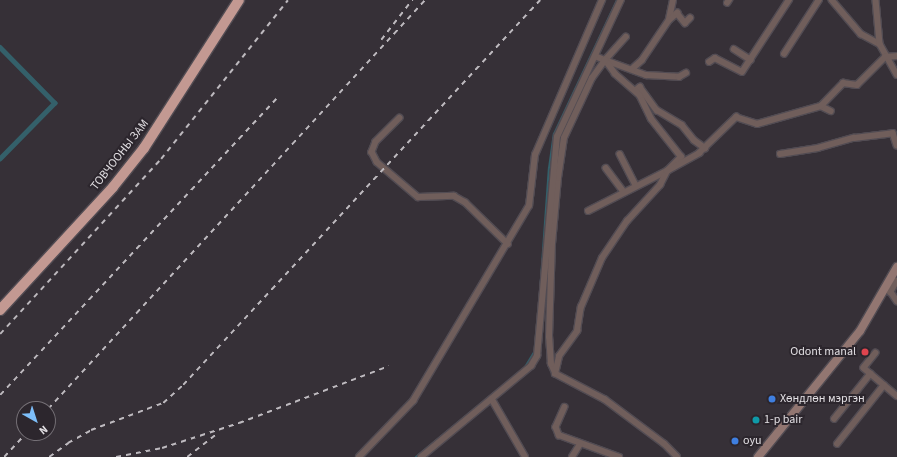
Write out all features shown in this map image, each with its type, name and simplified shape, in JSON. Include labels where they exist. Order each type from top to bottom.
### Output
[{"type":"highway","name":"ТОВЧООНЫ ЗАМ","points":[[0,301],[99,194],[140,144],[231,0]]},
{"type":"highway","name":"ТОВЧООНЫ ЗАМ","points":[[0,310],[94,208],[144,148],[239,0]]},
{"type":"main road","points":[[758,457],[860,331],[897,267]]},
{"type":"street","points":[[359,457],[413,401],[508,244],[529,206],[535,155],[602,0]]},
{"type":"street","points":[[421,457],[531,366],[537,356],[557,137],[621,0]]},
{"type":"street","points":[[669,20],[673,0]]},
{"type":"street","points":[[709,62],[715,58],[742,72],[789,0]]},
{"type":"street","points":[[784,54],[819,0]]},
{"type":"street","points":[[832,0],[838,10],[861,34],[880,44]]},
{"type":"street","points":[[837,0],[838,10]]},
{"type":"street","points":[[876,0],[880,44],[885,57],[897,75]]},
{"type":"street","points":[[632,69],[642,60],[669,20],[677,12],[684,23],[690,18]]},
{"type":"street","points":[[626,37],[605,60],[592,78],[564,138],[552,244],[548,337],[550,364],[556,374],[606,400],[664,444],[677,457]]},
{"type":"street","points":[[734,49],[751,60]]},
{"type":"street","points":[[595,56],[652,75],[679,77],[686,73]]},
{"type":"street","points":[[588,211],[636,185],[667,171],[705,148],[736,117],[757,124],[821,106],[843,83],[858,85],[885,57],[897,56]]},
{"type":"street","points":[[556,374],[559,356],[578,331],[581,307],[602,258],[627,222],[660,185],[667,171],[681,157],[651,119],[636,90],[615,74],[605,60]]},
{"type":"street","points":[[636,90],[640,87],[657,110],[682,125],[694,140],[705,148]]},
{"type":"street","points":[[821,106],[831,111]]},
{"type":"street","points":[[400,118],[376,142],[372,152],[377,162],[418,197],[454,196],[465,202],[508,244]]},
{"type":"street","points":[[780,154],[818,148],[854,138],[893,133],[897,145]]},
{"type":"street","points":[[620,154],[636,185]]},
{"type":"street","points":[[606,168],[624,192]]},
{"type":"street","points":[[897,281],[891,292],[897,300]]},
{"type":"street","points":[[876,353],[864,368],[897,396]]},
{"type":"street","points":[[834,419],[870,374]]},
{"type":"street","points":[[838,444],[884,385]]},
{"type":"street","points":[[492,399],[525,457]]},
{"type":"street","points":[[565,407],[556,427],[559,435],[580,444],[619,457]]},
{"type":"street","points":[[572,457],[580,444]]},
{"type":"waterway","points":[[538,320],[549,168],[554,134],[617,0]]},
{"type":"waterway","points":[[0,47],[55,103],[0,159]]},
{"type":"waterway","points":[[524,369],[535,351]]},
{"type":"waterway","points":[[416,457],[498,390]]},
{"type":"railway","points":[[0,334],[161,159],[288,0]]},
{"type":"railway","points":[[381,40],[412,0]]},
{"type":"railway","points":[[55,401],[425,0]]},
{"type":"railway","points":[[49,457],[68,443],[91,430],[163,403],[183,385],[540,0]]},
{"type":"railway","points":[[0,395],[276,99]]},
{"type":"railway","points":[[116,457],[162,448],[239,423],[389,366]]},
{"type":"railway","points":[[187,457],[216,434]]},
{"type":"railway","points":[[4,457],[19,441]]},
{"type":"place","name":"Odont manal","points":[[865,352]]},
{"type":"place","name":"Хөндлөн мэргэн","points":[[772,399]]},
{"type":"place","name":"1-p bair","points":[[756,420]]},
{"type":"place","name":"oyu","points":[[735,441]]}]
